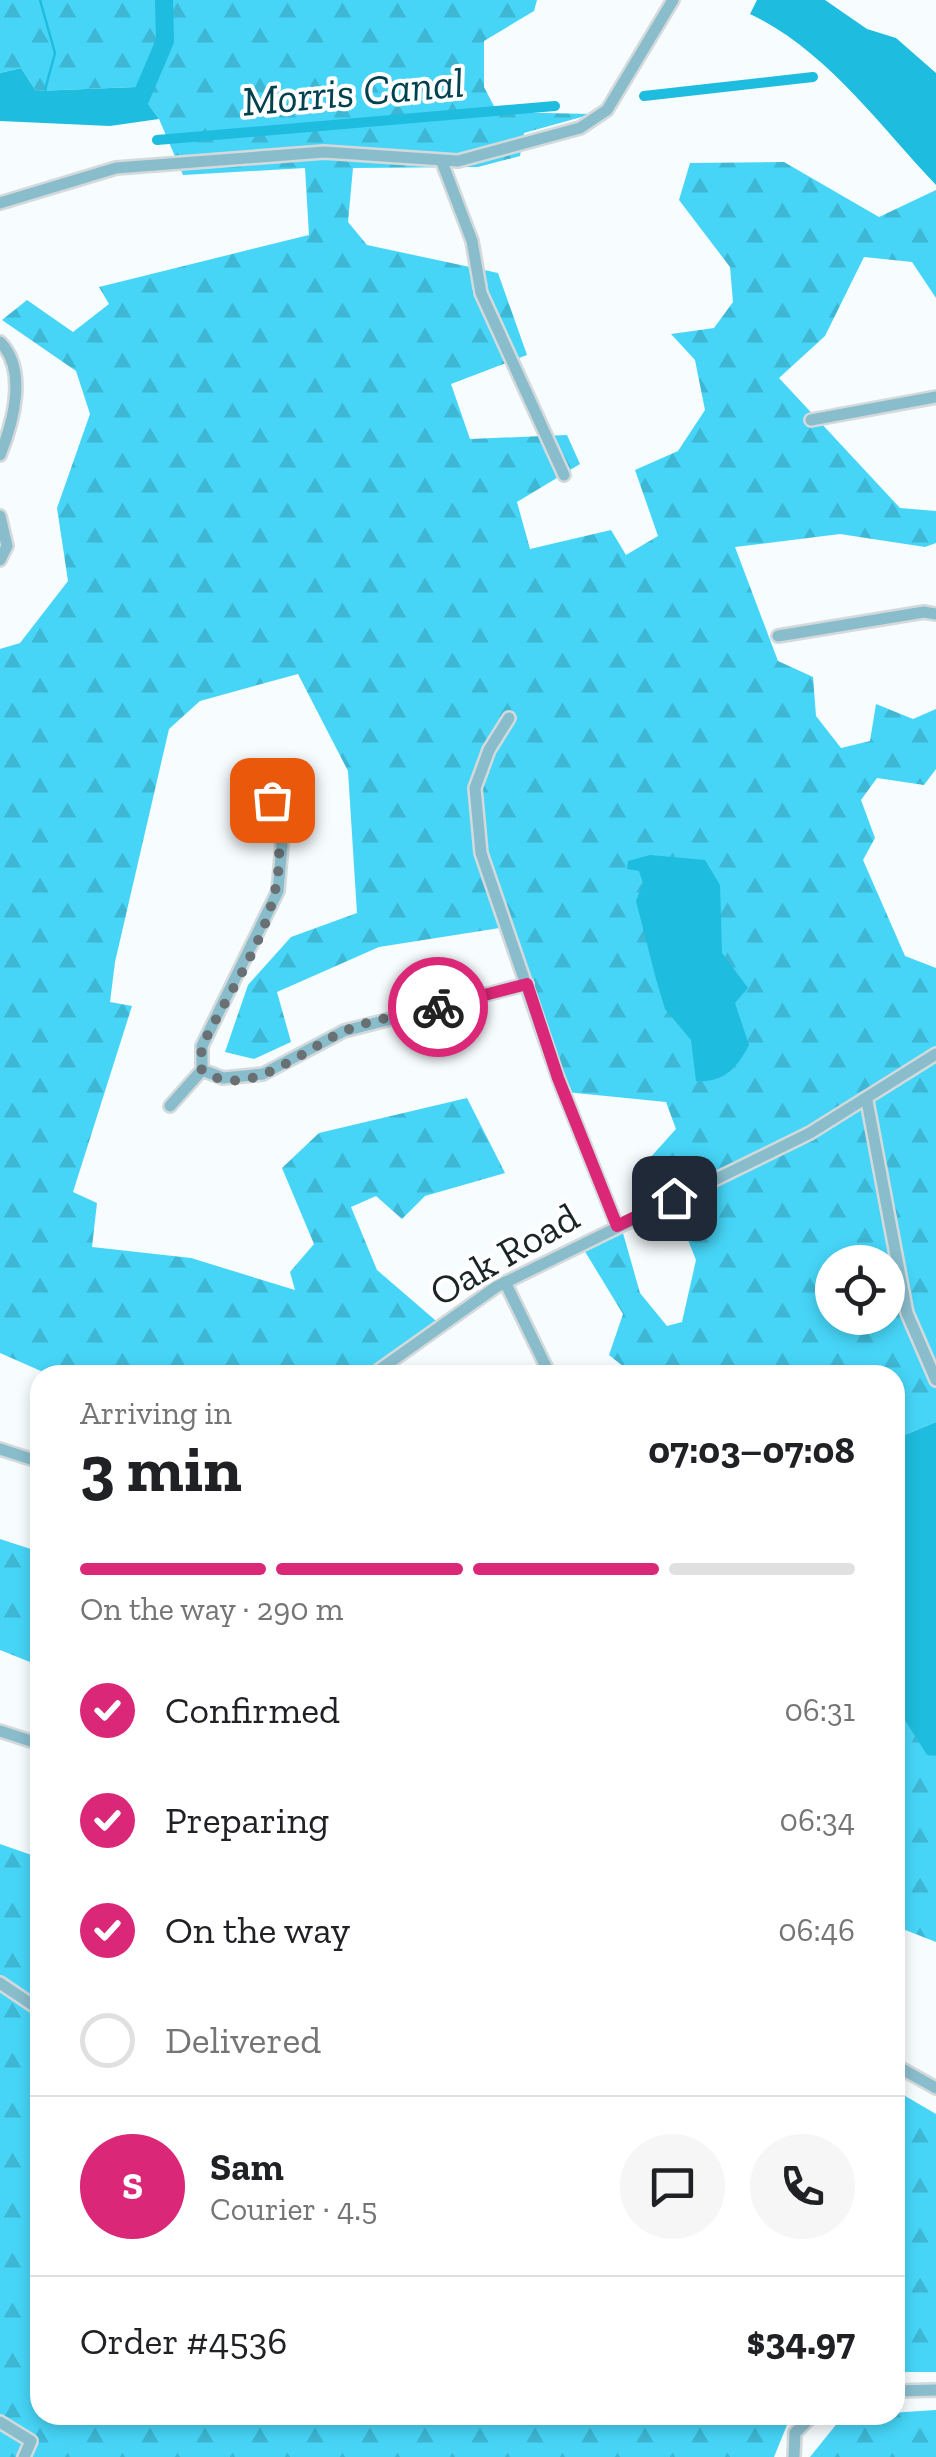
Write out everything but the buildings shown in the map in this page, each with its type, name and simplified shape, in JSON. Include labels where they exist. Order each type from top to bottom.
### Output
[{"type":"street","points":[[0,203],[87,174],[174,162],[324,152],[442,162],[580,128],[597,119],[673,0]]},
{"type":"street","points":[[442,162],[472,240],[481,292],[564,475]]},
{"type":"street","points":[[0,342],[14,371],[14,405],[0,455]]},
{"type":"street","points":[[811,420],[936,397]]},
{"type":"street","points":[[0,516],[7,546],[0,560]]},
{"type":"street","points":[[778,636],[936,614]]},
{"type":"street","points":[[509,718],[495,738],[476,788],[481,853],[558,1078],[617,1226]]},
{"type":"street","points":[[170,1106],[202,1070],[202,1046],[278,891],[282,845],[265,775]]},
{"type":"street","points":[[202,1070],[224,1078],[263,1074],[344,1031],[527,984]]},
{"type":"street","name":"Oak Road","points":[[386,1365],[505,1282],[866,1101],[936,1054]]},
{"type":"street","points":[[866,1101],[907,1313],[936,1380]]},
{"type":"street","points":[[505,1282],[545,1365]]},
{"type":"street","points":[[0,1449],[30,1459]]},
{"type":"street","points":[[0,1731],[30,1741]]},
{"type":"street","points":[[0,1983],[30,2003]]},
{"type":"street","points":[[905,2071],[936,2088]]},
{"type":"street","points":[[905,2392],[936,2390]]},
{"type":"street","points":[[0,2422],[31,2441],[24,2457]]},
{"type":"street","points":[[794,2457],[795,2433],[803,2425]]},
{"type":"green space","points":[[0,0],[537,0],[534,11],[484,41],[484,87],[497,112],[592,114],[524,133],[520,156],[478,167],[353,168],[348,222],[367,245],[498,273],[527,355],[451,384],[470,439],[567,435],[580,464],[517,502],[530,549],[611,530],[626,555],[658,536],[635,470],[678,451],[705,410],[695,360],[671,334],[714,328],[733,302],[730,267],[679,200],[690,163],[784,162],[879,217],[936,190],[936,298],[912,262],[864,257],[825,336],[779,378],[900,508],[936,511],[936,543],[925,547],[840,534],[735,547],[778,661],[813,677],[816,716],[841,748],[870,741],[876,704],[913,719],[936,709],[936,769],[924,785],[877,778],[861,800],[875,838],[863,860],[905,956],[936,968],[936,1422],[905,1435],[905,1365],[622,1365],[609,1355],[623,1314],[581,1245],[621,1226],[640,1293],[667,1326],[682,1322],[696,1260],[672,1200],[657,1207],[639,1170],[676,1129],[666,1102],[566,1092],[506,927],[379,947],[277,992],[291,1042],[254,1059],[225,1052],[248,985],[291,937],[357,913],[348,771],[298,674],[200,701],[169,729],[115,962],[110,1002],[132,1006],[73,1192],[97,1203],[92,1247],[191,1258],[295,1290],[290,1272],[314,1244],[282,1168],[319,1133],[467,1098],[505,1173],[425,1196],[402,1219],[376,1196],[351,1207],[377,1270],[442,1326],[382,1365],[30,1366],[0,1353],[0,649],[20,643],[68,581],[57,508],[90,414],[76,371],[2,320],[27,300],[73,332],[109,304],[99,287],[309,235],[305,168],[183,175],[159,119],[136,87],[36,91],[21,68],[0,73]]},
{"type":"green space","points":[[0,1539],[30,1549],[30,1662],[0,1650]]},
{"type":"green space","points":[[905,1720],[927,1754],[936,1756],[936,1942],[905,1930]]},
{"type":"green space","points":[[0,1844],[30,1854],[30,2425],[787,2425],[774,2457],[0,2457]]},
{"type":"green space","points":[[905,2096],[936,2114],[936,2372],[905,2372]]},
{"type":"green space","points":[[936,2410],[936,2457],[810,2457],[836,2425],[905,2425],[905,2412]]},
{"type":"shaded area","points":[[757,0],[825,0],[867,29],[896,38],[936,73],[936,185],[827,68],[803,47],[750,14]]},
{"type":"shaded area","points":[[21,68],[36,91],[136,87],[159,119],[110,126],[0,121],[0,73]]},
{"type":"shaded area","points":[[650,855],[705,860],[720,885],[722,953],[748,988],[735,1003],[749,1045],[740,1061],[722,1077],[696,1081],[691,1040],[665,1009],[636,901],[643,883],[639,871],[627,869],[628,861]]},
{"type":"shaded area","points":[[936,1422],[936,1756],[927,1755],[905,1721],[905,1435]]},
{"type":"waterway","points":[[40,0],[55,53],[45,90]]},
{"type":"waterway","points":[[127,101],[139,102],[165,41],[164,0]]},
{"type":"waterway","name":"Morris Canal","points":[[644,96],[813,77]]},
{"type":"waterway","name":"Morris Canal","points":[[157,140],[555,106]]},
{"type":"way so far","points":[[272,800],[282,845],[278,891],[202,1046],[199,1055],[204,1073],[224,1078],[263,1074],[344,1031],[438,1007]]},
{"type":"route","points":[[438,1007],[527,984],[558,1078],[617,1226],[674,1198]]}]
